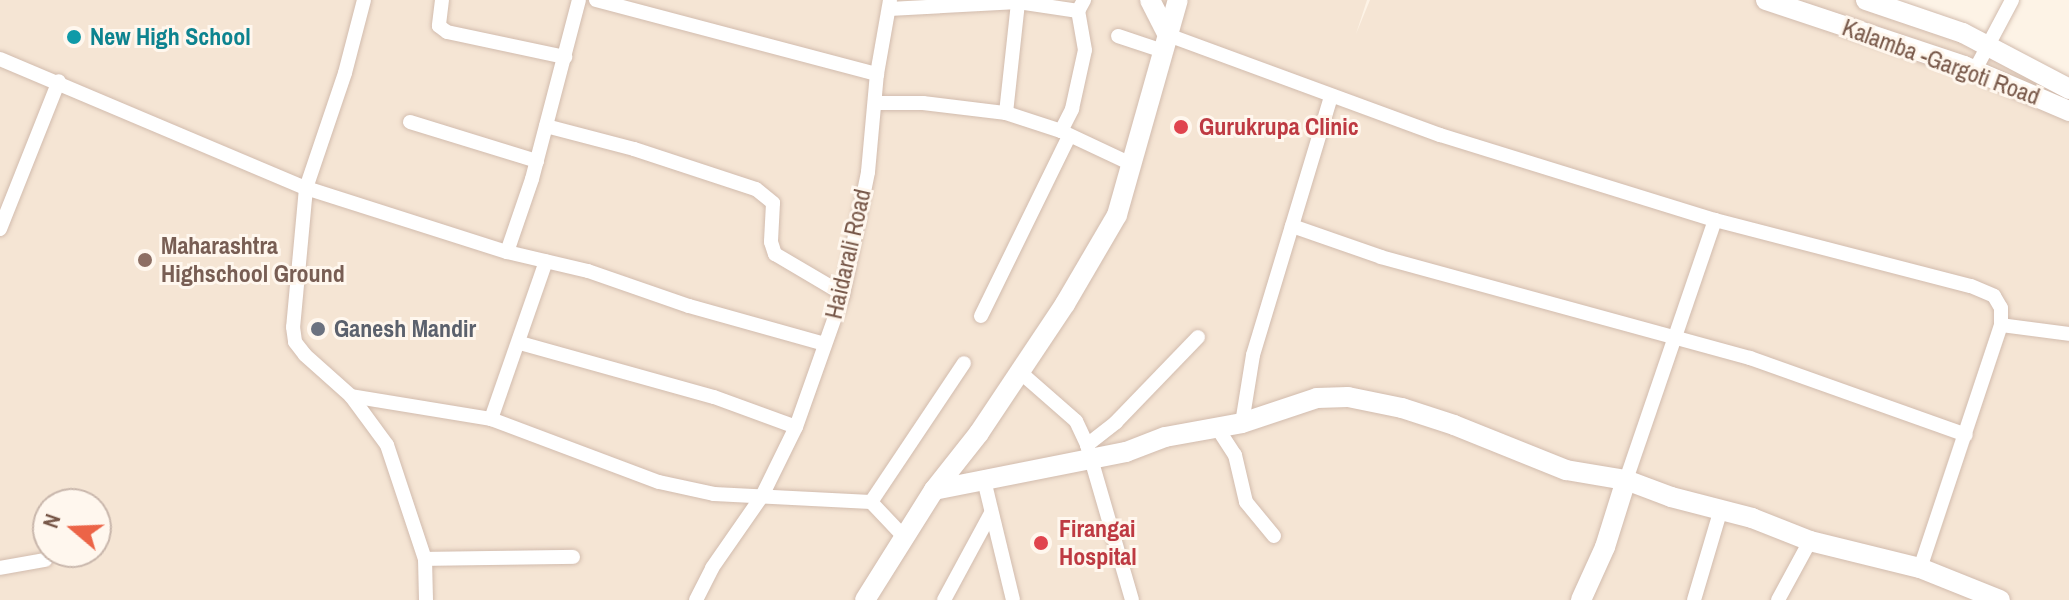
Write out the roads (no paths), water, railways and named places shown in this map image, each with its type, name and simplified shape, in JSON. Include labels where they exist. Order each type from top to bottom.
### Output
[{"type":"street","points":[[364,0],[345,73],[306,188],[293,327],[295,342],[351,396],[387,445],[425,559],[426,600]]},
{"type":"street","points":[[442,0],[439,26],[447,32],[565,57]]},
{"type":"street","points":[[507,252],[537,161],[579,0]]},
{"type":"street","points":[[596,0],[877,74]]},
{"type":"street","points":[[1150,0],[1165,43]]},
{"type":"street","points":[[865,600],[934,490],[979,433],[1020,372],[1117,215],[1178,0]]},
{"type":"street","name":"Kalamba -Gargoti Road","points":[[1766,0],[1801,5],[1975,70],[2069,111]]},
{"type":"street","name":"Kalamba -Gargoti Road","points":[[1866,0],[1963,33],[2069,89]]},
{"type":"street","points":[[1975,70],[2012,0]]},
{"type":"street","points":[[890,4],[1018,2],[1081,6],[1085,50],[1065,134],[981,316]]},
{"type":"street","points":[[1006,113],[1018,2]]},
{"type":"street","name":"Haidarali Road","points":[[696,600],[712,568],[762,496],[796,427],[843,294],[868,172],[877,74],[890,4]]},
{"type":"street","points":[[1118,36],[1165,43],[1331,96],[1440,135],[1617,187],[1715,220],[1971,286],[1994,296],[2001,308],[2001,325],[1920,568]]},
{"type":"street","points":[[0,59],[59,81],[306,188],[507,252],[825,344]]},
{"type":"street","points":[[0,229],[59,81]]},
{"type":"street","points":[[1242,423],[1253,355],[1331,96]]},
{"type":"street","points":[[875,103],[923,103],[1006,113],[1065,134],[1131,164]]},
{"type":"street","points":[[410,122],[537,161]]},
{"type":"street","points":[[546,126],[694,167],[756,189],[773,203],[771,242],[775,254],[843,294]]},
{"type":"street","points":[[1581,600],[1605,547],[1715,220]]},
{"type":"street","points":[[1292,226],[1381,257],[1750,358],[1966,435]]},
{"type":"street","points":[[491,419],[520,343],[546,261]]},
{"type":"street","points":[[2001,325],[2069,334]]},
{"type":"street","points":[[1089,451],[1198,337]]},
{"type":"street","points":[[520,343],[714,397],[796,427]]},
{"type":"street","points":[[871,502],[964,363]]},
{"type":"street","points":[[1020,372],[1076,421],[1089,451],[1132,600]]},
{"type":"street","points":[[351,396],[491,419],[659,482],[714,494],[871,502],[906,539]]},
{"type":"street","points":[[934,490],[984,480],[1089,451],[1126,452],[1165,437],[1242,423],[1317,398],[1348,397],[1402,408],[1454,425],[1566,470],[1626,480],[1810,541],[1920,568],[2000,600]]},
{"type":"street","points":[[1216,426],[1235,455],[1246,502],[1274,536]]},
{"type":"street","points":[[984,480],[1013,600]]},
{"type":"street","points":[[1694,600],[1721,509]]},
{"type":"street","points":[[944,600],[991,513]]},
{"type":"street","points":[[1778,600],[1810,541]]},
{"type":"street","points":[[425,559],[573,557]]},
{"type":"street","points":[[0,568],[32,562]]},
{"type":"place","name":"New High School","points":[[74,37]]},
{"type":"place","name":"Gurukrupa Clinic","points":[[1181,127]]},
{"type":"place","name":"Maharashtra Highschool Ground","points":[[145,260]]},
{"type":"place","name":"Ganesh Mandir","points":[[318,329]]},
{"type":"place","name":"Firangai Hospital","points":[[1041,543]]}]
